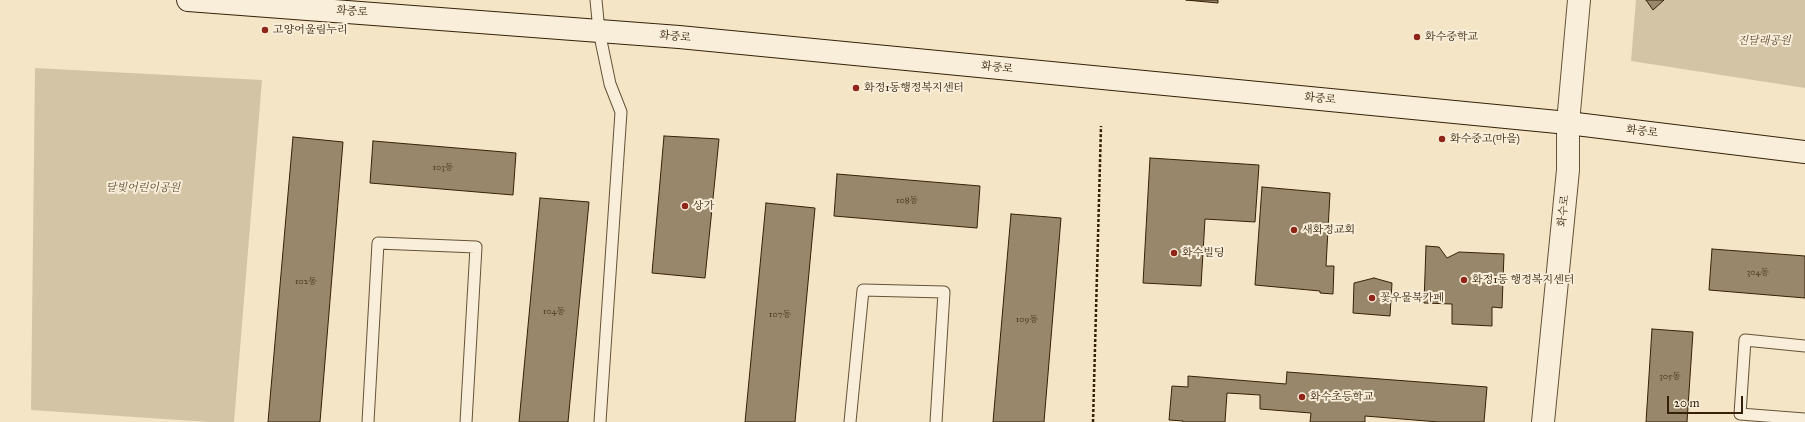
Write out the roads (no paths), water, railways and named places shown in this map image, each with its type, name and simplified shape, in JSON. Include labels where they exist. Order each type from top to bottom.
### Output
[{"type":"main road","name":"화중로","points":[[188,0],[679,37],[1568,123],[1805,152]]},
{"type":"main road","name":"화수로","points":[[1543,422],[1568,170],[1568,123],[1579,0]]},
{"type":"lane","points":[[596,0],[599,31],[610,84],[621,112],[600,422]]},
{"type":"lane","points":[[368,422],[378,243],[476,247],[466,422]]},
{"type":"lane","points":[[850,422],[863,290],[944,292],[936,422]]},
{"type":"lane","points":[[1805,346],[1745,340],[1740,414],[1805,419]]},
{"type":"place","name":"고양어울림누리","points":[[265,30]]},
{"type":"place","name":"화수중학교","points":[[1417,37]]},
{"type":"place","name":"화정1동행정복지센터","points":[[856,88]]},
{"type":"place","name":"화수중고(마을)","points":[[1442,139]]},
{"type":"place","name":"상가","points":[[685,206]]},
{"type":"place","name":"새화정교회","points":[[1294,230]]},
{"type":"place","name":"화수빌딩","points":[[1174,253]]},
{"type":"place","name":"화정1동 행정복지센터","points":[[1464,280]]},
{"type":"place","name":"꽃우물북카페","points":[[1372,298]]},
{"type":"place","name":"화수초등학교","points":[[1302,397]]},
{"type":"park label","name":"진달래공원","points":[[1764,41]]},
{"type":"park label","name":"달빛어린이공원","points":[[143,188]]}]
